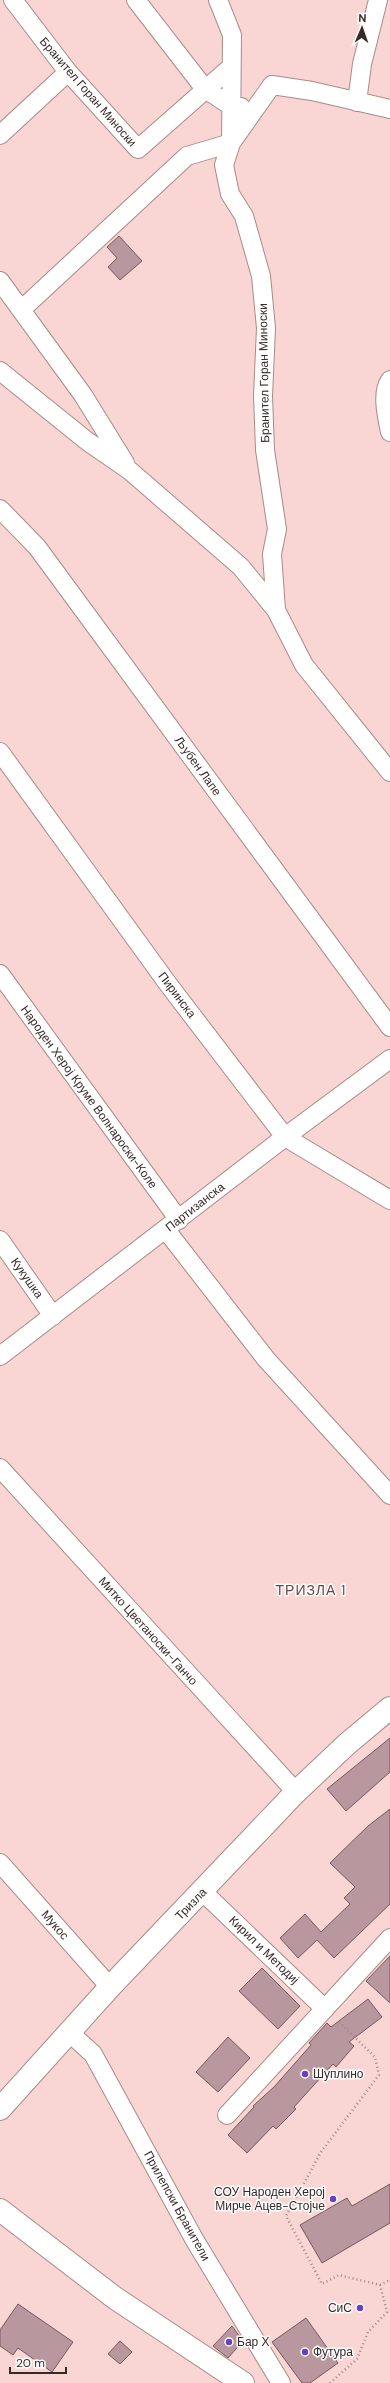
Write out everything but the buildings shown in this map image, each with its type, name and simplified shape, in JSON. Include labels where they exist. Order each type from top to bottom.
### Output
[{"type":"street","name":"Бранител Горан Миноски","points":[[13,0],[68,72],[138,149],[231,67]]},
{"type":"street","points":[[136,0],[205,89],[231,106],[254,109]]},
{"type":"street","name":"Бранител Горан Миноски","points":[[218,0],[232,35],[231,143],[224,165],[230,194],[244,216],[261,276],[266,328],[263,396],[265,450],[276,529],[272,554],[276,610]]},
{"type":"street","points":[[357,102],[362,64],[378,0]]},
{"type":"street","points":[[0,135],[68,72]]},
{"type":"street","points":[[21,310],[187,156],[231,143],[272,85],[390,109]]},
{"type":"street","name":"Бранител Горан Миноски","points":[[0,281],[82,395],[129,470]]},
{"type":"street","name":"Бранител Горан Миноски","points":[[0,371],[87,441],[129,470],[241,567],[276,610],[304,665],[390,772]]},
{"type":"street","points":[[390,380],[387,385],[386,412],[390,432]]},
{"type":"street","name":"Љубен Лапе","points":[[0,509],[36,547],[390,1027]]},
{"type":"street","name":"Пиринска","points":[[0,752],[168,984],[285,1137],[390,1200]]},
{"type":"street","name":"Народен Херој Круме Волнароски-Коле","points":[[0,974],[266,1359],[390,1495]]},
{"type":"street","name":"Партизанска","points":[[0,1356],[173,1225],[285,1137],[390,1060]]},
{"type":"street","name":"Кукушка","points":[[0,1240],[53,1316]]},
{"type":"street","name":"Митко Цветаноски-Ганчо","points":[[0,1468],[296,1792]]},
{"type":"street","name":"Тризла","points":[[0,2109],[110,1987],[203,1892],[296,1792],[346,1744],[390,1708]]},
{"type":"street","name":"Мукос","points":[[0,1862],[110,1987]]},
{"type":"street","name":"Кирил и Методиј","points":[[203,1892],[325,2009]]},
{"type":"street","points":[[227,2115],[390,1938]]},
{"type":"street","name":"Прилепски Бранители","points":[[70,2033],[92,2054],[194,2240],[281,2383]]},
{"type":"street","points":[[0,2210],[115,2298],[243,2383]]},
{"type":"path","points":[[325,2009],[375,2057],[379,2075],[321,2152],[286,2216],[322,2284],[339,2275],[380,2285],[390,2280]]},
{"type":"path","points":[[330,2383],[357,2359],[368,2332],[387,2312],[380,2285]]},
{"type":"place","name":"Шуплино","points":[[305,2074]]},
{"type":"place","name":"СОУ Народен Херој Мирче Ацев-Стојче","points":[[333,2199]]},
{"type":"place","name":"СиС","points":[[360,2308]]},
{"type":"place","name":"Бар Х","points":[[229,2342]]},
{"type":"place","name":"Футура","points":[[305,2352]]},
{"type":"district","name":"ТРИЗЛА 1","points":[[311,1590]]}]
